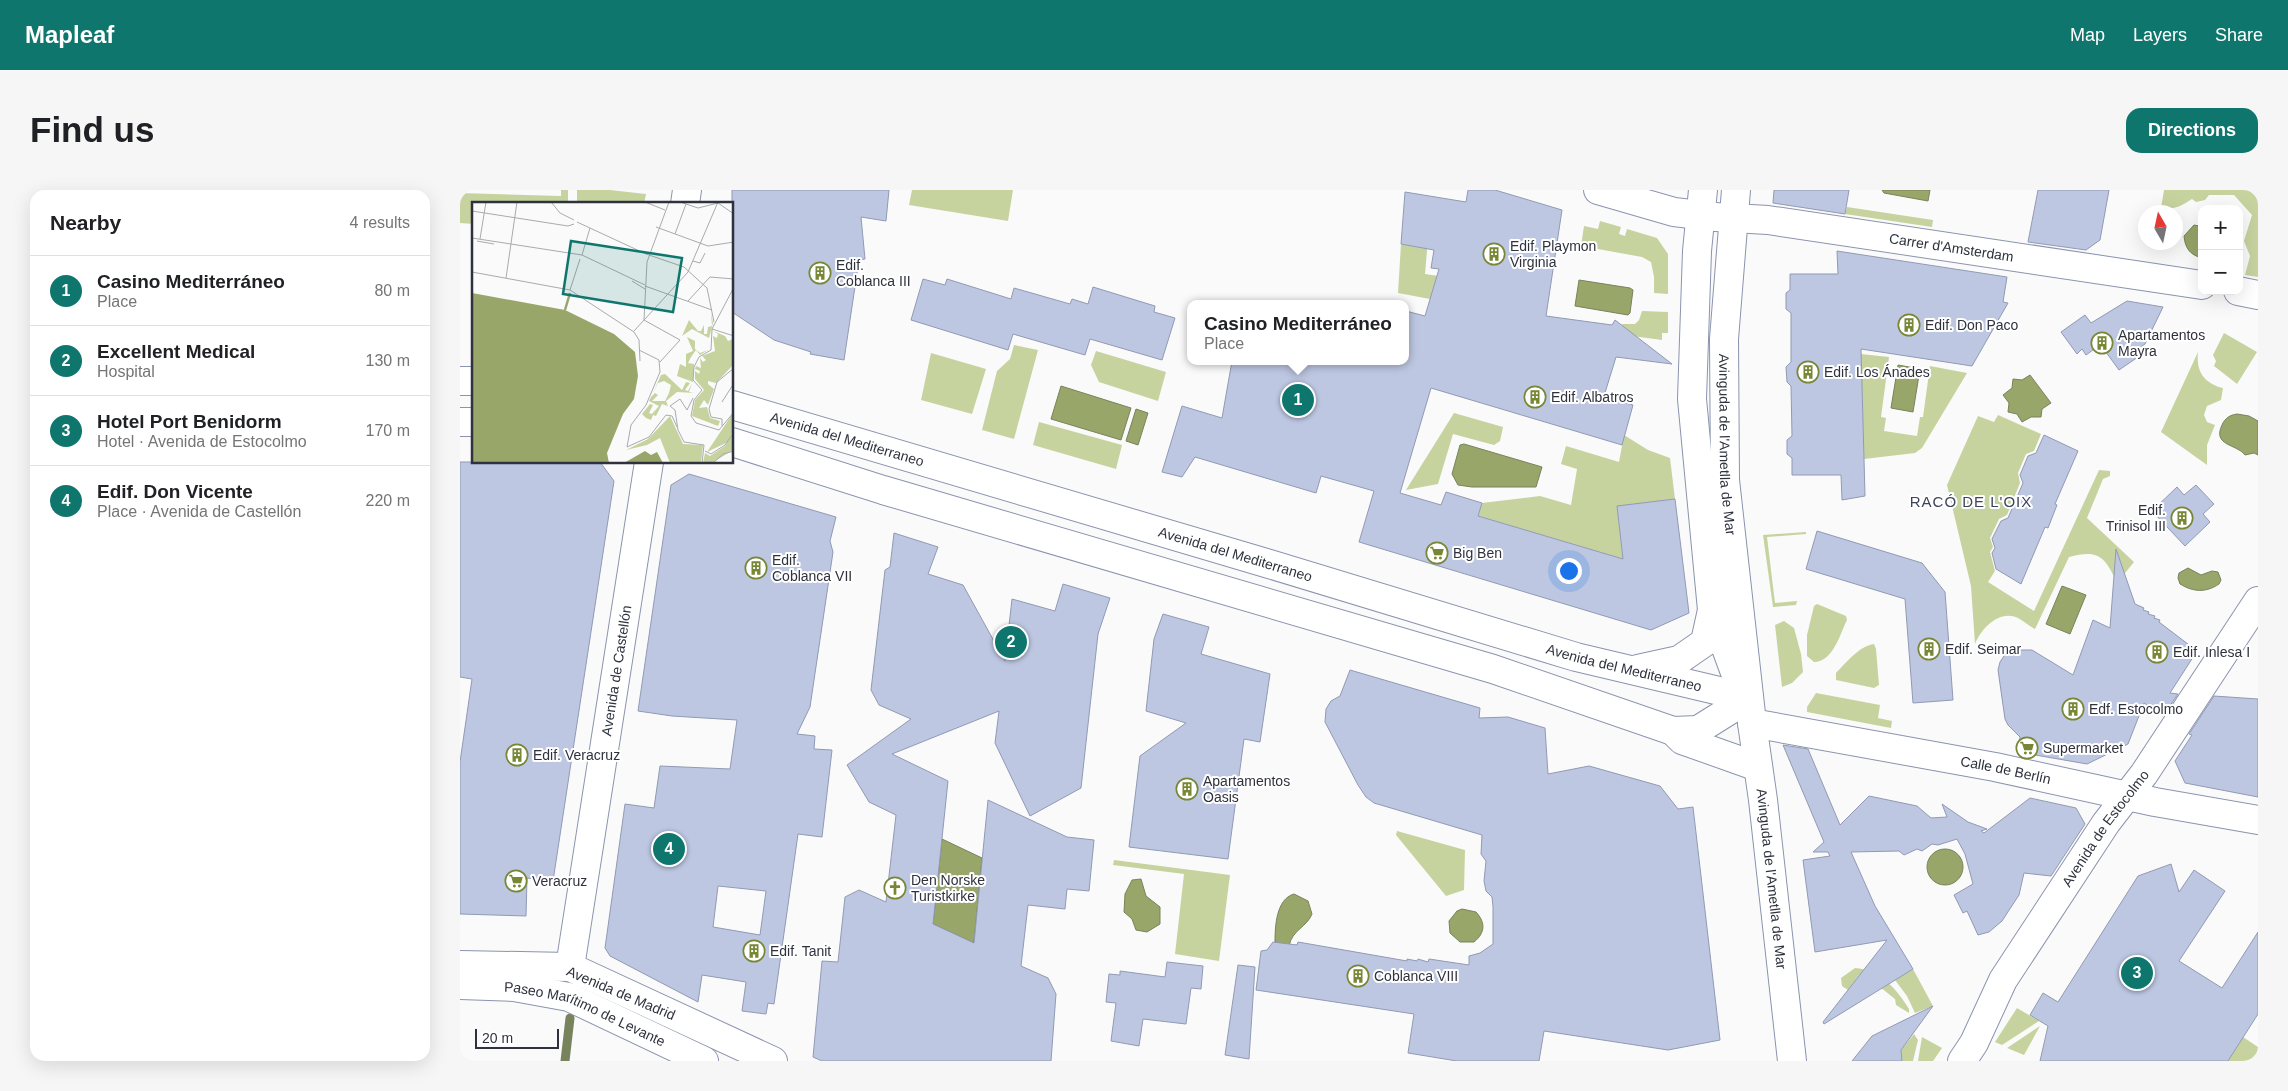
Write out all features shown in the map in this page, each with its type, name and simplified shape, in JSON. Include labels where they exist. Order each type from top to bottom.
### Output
[{"type":"street","name":"Carrer d'Amsterdam","points":[[1598,190],[1674,212],[1701,203],[1734,218],[1768,220],[1881,236],[2198,284]]},
{"type":"street","name":"Avinguda de l'Ametlla de Mar","points":[[1736,190],[1724,339],[1726,480],[1750,711],[1792,1061]]},
{"type":"street","name":"Avinguda de l'Ametlla de Mar","points":[[1701,203],[1691,387],[1712,610],[1750,711]]},
{"type":"street","points":[[2243,292],[2258,295]]},
{"type":"street","name":"Avenida del Mediterraneo","points":[[734,406],[1576,657],[1699,688],[1709,697],[1715,709],[1710,722]]},
{"type":"street","points":[[734,443],[892,492],[1493,669],[1673,731],[1698,730],[1710,722],[1750,711]]},
{"type":"street","name":"Avenida de Castellón","points":[[570,968],[649,464]]},
{"type":"street","name":"Avenida de Estocolmo","points":[[1962,1061],[1974,1043],[2003,980],[2106,823],[2128,796],[2203,687],[2258,600]]},
{"type":"street","name":"Avinguda de l'Ametlla de Mar","points":[[1630,670],[1679,660],[1705,642],[1712,610]]},
{"type":"street","name":"Calle de Berlín","points":[[1699,688],[1750,711],[2128,796],[2258,820]]},
{"type":"street","points":[[1673,731],[1682,740],[1758,767]]},
{"type":"street","name":"Avenida de Madrid","points":[[460,965],[570,968],[774,1061]]},
{"type":"street","name":"Paseo Marítimo de Levante","points":[[460,986],[514,987],[569,997],[704,1061]]},
{"type":"shaded area","points":[[561,190],[568,190],[568,202],[472,202],[472,224],[460,223],[460,193],[561,196]]},
{"type":"shaded area","points":[[577,190],[610,190],[646,194],[644,202],[577,202]]},
{"type":"shaded area","points":[[912,190],[1013,190],[1008,221],[909,205]]},
{"type":"shaded area","points":[[1882,190],[1930,190],[1928,201],[1884,193]]},
{"type":"shaded area","points":[[2164,190],[2258,190],[2258,277],[2245,275],[2250,256],[2244,241],[2252,215],[2234,195],[2209,195],[2205,200],[2196,202],[2192,199],[2182,205],[2162,205]]},
{"type":"shaded area","points":[[1847,207],[1933,220],[1932,227],[1845,214]]},
{"type":"shaded area","points":[[1600,221],[1621,227],[1619,234],[1625,236],[1627,229],[1657,238],[1668,254],[1668,294],[1654,293],[1654,277],[1651,262],[1642,257],[1581,246],[1584,226],[1598,229]]},
{"type":"shaded area","points":[[2194,225],[2198,226],[2198,257],[2191,253],[2187,247],[2184,236]]},
{"type":"shaded area","points":[[1409,226],[1429,228],[1425,274],[1520,288],[1430,299],[1398,293],[1401,244],[1408,245]]},
{"type":"shaded area","points":[[1579,280],[1630,288],[1633,290],[1630,313],[1628,315],[1575,306]]},
{"type":"shaded area","points":[[1642,311],[1668,312],[1668,333],[1662,333],[1662,340],[1625,335],[1625,328],[1621,324],[1635,324],[1639,320]]},
{"type":"shaded area","points":[[2224,333],[2257,352],[2237,384],[2214,366],[2216,361],[2213,355]]},
{"type":"shaded area","points":[[1014,345],[1038,350],[1014,439],[982,430],[997,371],[1010,359]]},
{"type":"shaded area","points":[[1096,351],[1166,372],[1158,401],[1099,382],[1091,365]]},
{"type":"shaded area","points":[[2198,352],[2198,365],[2203,376],[2216,386],[2223,388],[2221,400],[2207,406],[2204,415],[2207,422],[2215,425],[2207,445],[2207,465],[2161,432]]},
{"type":"shaded area","points":[[931,353],[986,369],[972,414],[921,400]]},
{"type":"shaded area","points":[[1861,354],[1889,357],[1881,417],[1886,418],[1884,431],[1917,436],[1920,417],[1923,417],[1930,366],[1967,373],[1922,448],[1915,453],[1864,459]]},
{"type":"shaded area","points":[[1898,365],[1920,369],[1913,412],[1891,408]]},
{"type":"shaded area","points":[[2030,375],[2051,403],[2042,409],[2041,417],[2031,417],[2022,422],[2017,414],[2008,412],[2009,403],[2003,395],[2012,388],[2013,379],[2022,380]]},
{"type":"shaded area","points":[[1061,386],[1131,408],[1121,440],[1051,419]]},
{"type":"shaded area","points":[[1136,409],[1148,413],[1138,445],[1126,441]]},
{"type":"shaded area","points":[[1454,413],[1503,427],[1500,441],[1494,445],[1453,434],[1438,484],[1406,490]]},
{"type":"shaded area","points":[[2237,414],[2249,416],[2258,421],[2258,455],[2254,453],[2245,455],[2227,444],[2220,437],[2225,420]]},
{"type":"shaded area","points":[[1998,415],[2041,434],[2034,451],[2026,454],[2018,473],[2020,483],[2007,515],[1999,519],[1990,538],[1993,547],[1990,552],[1995,571],[1988,582],[2034,611],[2099,470],[2110,471],[2110,476],[2103,479],[2087,518],[2134,562],[2117,583],[2109,566],[2099,557],[2087,554],[2069,557],[2035,629],[2018,618],[2004,616],[1986,627],[1975,644],[1971,586],[1947,485],[1978,416],[1994,422]]},
{"type":"shaded area","points":[[1039,422],[1122,445],[1116,469],[1033,445]]},
{"type":"shaded area","points":[[1624,435],[1648,450],[1670,458],[1675,499],[1617,506],[1623,559],[1478,516],[1482,503],[1540,496],[1571,505],[1577,469],[1561,464],[1566,446],[1619,462]]},
{"type":"shaded area","points":[[1464,444],[1542,467],[1536,487],[1472,487],[1458,485],[1452,474],[1460,445]]},
{"type":"shaded area","points":[[1806,532],[1806,534],[1767,537],[1775,603],[1797,601],[1796,605],[1773,607],[1763,535]]},
{"type":"shaded area","points":[[2188,568],[2201,575],[2212,571],[2218,572],[2221,580],[2219,584],[2209,589],[2190,589],[2180,584],[2178,578],[2179,573]]},
{"type":"shaded area","points":[[2062,586],[2086,595],[2070,634],[2046,624]]},
{"type":"shaded area","points":[[1817,604],[1846,616],[1847,620],[1831,652],[1821,661],[1814,662],[1807,656],[1807,635],[1814,606]]},
{"type":"shaded area","points":[[1784,621],[1794,628],[1801,654],[1803,672],[1792,683],[1782,687],[1775,625]]},
{"type":"shaded area","points":[[1874,644],[1879,685],[1874,688],[1836,680],[1836,673],[1853,656],[1868,645]]},
{"type":"shaded area","points":[[1816,693],[1880,705],[1878,718],[1892,721],[1891,728],[1807,712],[1807,707]]},
{"type":"shaded area","points":[[1397,831],[1465,850],[1464,890],[1446,896],[1396,835]]},
{"type":"shaded area","points":[[942,839],[982,858],[974,943],[933,924]]},
{"type":"shaded area","points":[[1945,849],[1957,855],[1963,867],[1957,879],[1945,885],[1933,879],[1927,867],[1933,855]]},
{"type":"shaded area","points":[[1114,860],[1230,875],[1219,961],[1175,954],[1184,874],[1113,865]]},
{"type":"shaded area","points":[[1141,879],[1146,896],[1160,907],[1160,924],[1147,932],[1136,930],[1132,919],[1124,912],[1125,894],[1132,880]]},
{"type":"shaded area","points":[[1294,894],[1308,901],[1312,914],[1293,936],[1289,946],[1275,942],[1275,929],[1280,907],[1288,897]]},
{"type":"shaded area","points":[[1462,909],[1476,912],[1483,924],[1478,939],[1474,942],[1460,942],[1450,933],[1449,921],[1457,911]]},
{"type":"shaded area","points":[[1855,968],[1872,972],[1886,981],[1904,1001],[1909,1009],[1909,1013],[1896,1005],[1895,999],[1870,979],[1865,980],[1859,975],[1848,990],[1842,986],[1841,978]]},
{"type":"shaded area","points":[[1913,969],[1933,1006],[1915,1013],[1907,996],[1895,980]]},
{"type":"shaded area","points":[[2017,1008],[2039,1021],[2002,1045],[1995,1042]]},
{"type":"shaded area","points":[[2040,1026],[2024,1055],[2007,1048]]},
{"type":"shaded area","points":[[1914,1034],[1918,1040],[1913,1061],[1898,1061],[1902,1056],[1901,1050]]},
{"type":"shaded area","points":[[1922,1037],[1942,1048],[1933,1061],[1918,1061]]},
{"type":"shaded area","points":[[2243,1037],[2258,1047],[2257,1061],[2228,1061]]},
{"type":"building","name":"Edif. Coblanca III","points":[[732,190],[889,190],[886,221],[861,217],[865,259],[859,260],[844,360],[810,354],[811,352],[774,340],[734,313],[734,202],[732,202]]},
{"type":"building","points":[[1468,190],[1495,190],[1562,210],[1546,316],[1612,325],[1615,320],[1672,364],[1616,357],[1604,396],[1633,405],[1622,445],[1431,388],[1400,493],[1441,505],[1446,492],[1482,503],[1478,516],[1623,559],[1617,506],[1675,499],[1689,613],[1651,630],[1359,542],[1374,491],[1321,476],[1316,493],[1195,457],[1182,477],[1162,472],[1182,406],[1222,418],[1231,365],[1409,365],[1409,312],[1425,316],[1439,269],[1431,268],[1434,250],[1401,244],[1405,192],[1466,202]]},
{"type":"building","points":[[1774,190],[1849,190],[1845,214],[1773,203]]},
{"type":"building","points":[[2038,190],[2109,190],[2100,240],[2086,250],[2028,242]]},
{"type":"building","points":[[1837,251],[2007,277],[2003,302],[2008,303],[1972,366],[1861,349],[1865,496],[1842,500],[1841,475],[1792,475],[1792,458],[1787,454],[1787,440],[1792,436],[1791,386],[1787,382],[1786,367],[1791,362],[1791,313],[1786,309],[1786,293],[1790,290],[1790,274],[1838,274]]},
{"type":"building","points":[[923,279],[945,285],[947,279],[1011,299],[1014,288],[1070,304],[1072,299],[1088,304],[1093,287],[1155,306],[1154,312],[1175,318],[1162,360],[1090,339],[1085,355],[1013,334],[1008,350],[911,320]]},
{"type":"building","name":"Apartamentos Mayra","points":[[2127,301],[2163,307],[2145,344],[2134,351],[2138,357],[2119,370],[2103,348],[2100,350],[2097,347],[2086,355],[2082,349],[2077,354],[2061,332],[2085,315],[2091,323]]},
{"type":"building","points":[[2044,435],[2078,451],[2055,504],[2057,505],[2048,528],[2045,527],[2021,584],[1996,569],[1992,553],[1995,548],[1992,539],[2001,521],[2008,518],[2023,483],[2020,475],[2028,456],[2036,453]]},
{"type":"building","points":[[460,462],[472,462],[472,464],[601,464],[614,481],[553,881],[527,878],[526,916],[460,914],[460,762],[472,679],[460,677]]},
{"type":"building","points":[[689,474],[836,517],[830,541],[833,552],[810,707],[797,734],[815,736],[814,749],[832,750],[822,837],[798,834],[774,1004],[768,1003],[766,1014],[742,1011],[746,982],[702,975],[698,1002],[610,956],[605,948],[625,804],[654,808],[660,766],[730,769],[737,720],[672,716],[638,711],[671,485]],"holes":[[[718,886],[766,891],[760,935],[713,927]]]},
{"type":"building","name":"Edif. Trinisol III","points":[[2196,485],[2214,504],[2203,514],[2210,522],[2185,546],[2152,511],[2177,487],[2184,495]]},
{"type":"building","name":"Edif. Seimar","points":[[1817,531],[1922,563],[1945,592],[1953,700],[1913,703],[1905,599],[1806,569]]},
{"type":"building","points":[[894,533],[938,547],[928,574],[963,585],[1005,661],[1012,599],[1055,611],[1063,584],[1110,598],[1098,634],[1081,788],[1030,816],[995,743],[999,711],[892,754],[948,781],[933,924],[974,943],[988,800],[1067,837],[1094,840],[1089,891],[1067,889],[1065,909],[1028,905],[1021,966],[1048,978],[1056,994],[1051,1061],[822,1061],[813,1057],[822,961],[838,962],[845,897],[859,890],[886,902],[896,815],[869,802],[847,765],[911,719],[879,705],[871,690],[885,570],[890,567]]},
{"type":"building","points":[[2116,549],[2135,604],[2144,608],[2143,610],[2149,612],[2148,614],[2155,616],[2154,618],[2160,620],[2159,622],[2197,651],[2170,693],[2178,694],[2163,716],[2144,703],[2128,744],[2087,764],[2018,752],[2020,737],[2008,725],[2005,719],[1998,670],[2000,662],[2006,653],[2014,650],[2032,650],[2073,675],[2093,620],[2110,628]]},
{"type":"building","points":[[1163,614],[1209,627],[1201,654],[1270,674],[1260,742],[1244,739],[1228,859],[1129,847],[1140,756],[1186,723],[1146,711],[1154,639]]},
{"type":"building","points":[[1350,670],[1480,708],[1479,718],[1508,717],[1545,728],[1548,774],[1589,766],[1660,786],[1678,809],[1693,807],[1720,1040],[1668,1050],[1544,1031],[1539,1061],[1457,1061],[1408,1053],[1414,1014],[1256,990],[1261,951],[1267,950],[1273,942],[1297,945],[1298,942],[1407,961],[1407,959],[1417,961],[1418,959],[1428,962],[1429,959],[1469,965],[1469,956],[1480,953],[1493,944],[1492,897],[1486,891],[1484,881],[1486,861],[1481,854],[1482,835],[1374,803],[1366,797],[1358,785],[1325,722],[1326,709],[1331,701],[1340,696]]},
{"type":"building","points":[[2214,696],[2258,699],[2258,797],[2185,783],[2175,761],[2192,735],[2189,734]]},
{"type":"building","points":[[1783,745],[1808,749],[1840,825],[1869,796],[1917,806],[1931,818],[1947,817],[1942,804],[1968,822],[1987,829],[1981,831],[1984,833],[2030,798],[2076,808],[2085,824],[2051,876],[2024,873],[2019,895],[2002,921],[1989,932],[1978,935],[1967,911],[1963,913],[1954,895],[1973,884],[1965,854],[1957,839],[1938,845],[1932,844],[1922,851],[1917,849],[1904,855],[1899,851],[1851,852],[1875,906],[1913,969],[1824,1024],[1823,1022],[1887,940],[1815,952],[1803,860],[1830,856],[1828,852],[1813,852],[1824,842]]},
{"type":"building","points":[[2171,864],[2179,892],[2194,870],[2225,891],[2179,961],[2222,988],[2258,932],[2258,1014],[2228,1061],[2040,1061],[2048,1026],[2030,1015],[2043,993],[2058,1002],[2138,876]]},
{"type":"building","points":[[1167,962],[1203,966],[1201,989],[1191,988],[1186,1024],[1143,1019],[1139,1046],[1111,1041],[1116,1003],[1106,1002],[1109,974],[1120,975],[1120,971],[1165,977]]},
{"type":"building","points":[[1238,965],[1255,967],[1249,1059],[1225,1055]]},
{"type":"building","points":[[1933,1006],[1901,1050],[1902,1061],[1852,1061],[1872,1036]]},
{"type":"waterway","points":[[565,1061],[570,1018]]},
{"type":"place","name":"Edif. Playmon Virginia","points":[[1494,254]]},
{"type":"place","name":"Edif. Coblanca III","points":[[820,273]]},
{"type":"place","name":"Edif. Don Paco","points":[[1909,325]]},
{"type":"place","name":"Apartamentos Mayra","points":[[2102,343]]},
{"type":"place","name":"Edif. Los Ánades","points":[[1808,372]]},
{"type":"place","name":"Edif. Albatros","points":[[1535,397]]},
{"type":"place","name":"Casino Mediterráneo","points":[[1298,400]]},
{"type":"place","name":"Edif. Trinisol III","points":[[2182,518]]},
{"type":"place","name":"Big Ben","points":[[1437,553]]},
{"type":"place","name":"Edif. Coblanca VII","points":[[756,568]]},
{"type":"place","name":"Excellent Medical","points":[[1011,642]]},
{"type":"place","name":"Edif. Seimar","points":[[1929,649]]},
{"type":"place","name":"Edif. Inlesa I","points":[[2157,652]]},
{"type":"place","name":"Edf. Estocolmo","points":[[2073,709]]},
{"type":"place","name":"Supermarket","points":[[2027,748]]},
{"type":"place","name":"Edif. Veracruz","points":[[517,755]]},
{"type":"place","name":"Apartamentos Oasis","points":[[1187,789]]},
{"type":"place","name":"Edif. Don Vicente","points":[[669,849]]},
{"type":"place","name":"Veracruz","points":[[516,881]]},
{"type":"place","name":"Den Norske Turistkirke","points":[[895,888]]},
{"type":"place","name":"Edif. Tanit","points":[[754,951]]},
{"type":"place","name":"Hotel Port Benidorm","points":[[2137,973]]},
{"type":"place","name":"Coblanca VIII","points":[[1358,976]]},
{"type":"district","name":"RACÓ DE L'OIX","points":[[1971,502]]}]
